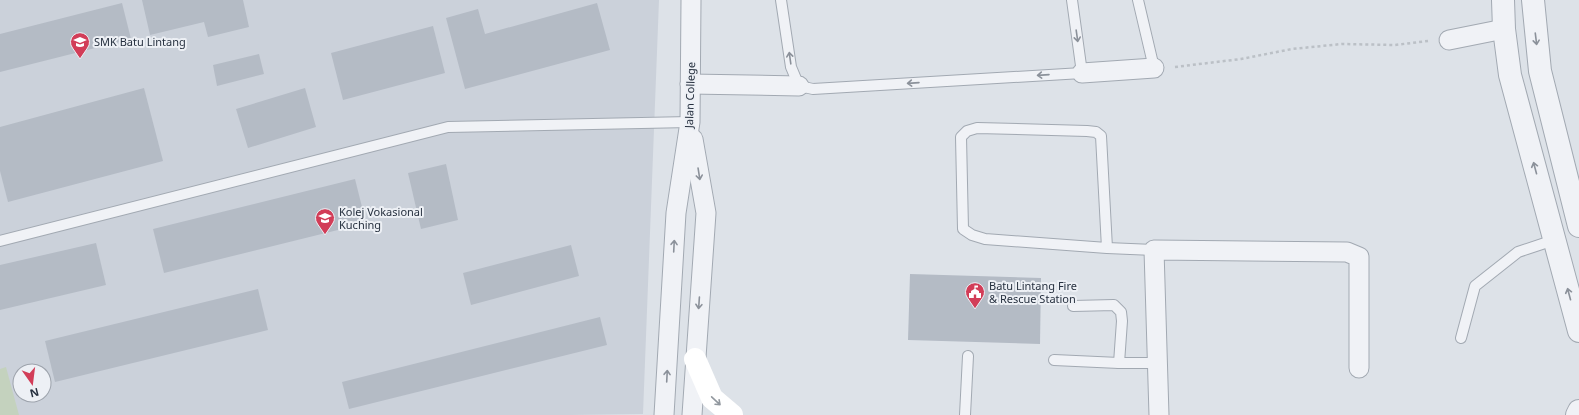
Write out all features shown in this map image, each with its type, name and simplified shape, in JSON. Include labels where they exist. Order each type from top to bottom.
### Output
[{"type":"main road","points":[[695,359],[712,398],[732,415]]},
{"type":"street","name":"Jalan College","points":[[664,415],[676,212],[690,122],[692,0]]},
{"type":"street","points":[[1503,0],[1504,29],[1510,76],[1579,331]]},
{"type":"street","points":[[1533,0],[1540,71],[1579,224]]},
{"type":"street","points":[[1449,40],[1504,29]]},
{"type":"street","points":[[1082,72],[1154,68]]},
{"type":"street","points":[[690,84],[799,86]]},
{"type":"street","points":[[690,122],[706,214],[692,415]]},
{"type":"street","points":[[676,212],[684,204],[693,202],[699,204],[706,214]]},
{"type":"street","points":[[1159,415],[1154,250],[1346,252],[1359,257],[1359,368]]},
{"type":"street","points":[[1577,415],[1579,411]]},
{"type":"lane","points":[[781,0],[791,67],[799,86],[813,89],[1082,72],[1072,0]]},
{"type":"lane","points":[[1138,0],[1154,68]]},
{"type":"lane","points":[[0,241],[448,127],[690,122]]},
{"type":"lane","points":[[1107,248],[1101,136],[1096,132],[977,128],[967,131],[961,137],[963,229],[972,235],[985,239],[1107,248],[1154,250]]},
{"type":"lane","points":[[1460,338],[1475,286],[1518,252],[1554,240]]},
{"type":"lane","points":[[1073,306],[1114,305],[1121,312],[1122,321],[1119,363]]},
{"type":"lane","points":[[966,415],[968,356]]},
{"type":"lane","points":[[1054,360],[1158,363]]},
{"type":"path","points":[[1154,68],[1187,66],[1241,59],[1292,49],[1342,44],[1395,45],[1449,40]]},
{"type":"shaded area","name":"Kolej Vokasional Kuching","points":[[0,0],[659,0],[643,414],[0,415]]},
{"type":"green space","points":[[6,367],[12,389],[12,403],[16,403],[19,415],[0,415],[0,369]]},
{"type":"building","points":[[142,0],[243,0],[249,27],[208,37],[204,22],[150,35]]},
{"type":"building","points":[[122,3],[131,39],[0,72],[0,34]]},
{"type":"building","points":[[597,3],[610,50],[465,89],[446,18],[478,9],[485,34]]},
{"type":"building","points":[[433,26],[445,73],[343,100],[331,53]]},
{"type":"building","points":[[259,54],[264,74],[217,86],[213,65]]},
{"type":"building","points":[[144,88],[163,161],[8,202],[0,171],[0,127]]},
{"type":"building","points":[[305,88],[316,127],[248,148],[236,109]]},
{"type":"building","points":[[446,164],[458,220],[421,229],[408,173]]},
{"type":"building","points":[[355,179],[366,223],[164,273],[153,229]]},
{"type":"building","points":[[96,243],[106,285],[0,310],[0,265]]},
{"type":"building","points":[[571,245],[579,276],[471,305],[463,273]]},
{"type":"building","name":"Batu Lintang Fire & Rescue Station","points":[[910,274],[1041,278],[1040,344],[908,340]]},
{"type":"building","points":[[258,289],[268,330],[55,382],[52,363],[50,363],[45,341]]},
{"type":"building","points":[[600,317],[607,345],[349,409],[342,382]]},
{"type":"place","name":"SMK Batu Lintang","points":[[80,59]]},
{"type":"place","name":"Kolej Vokasional Kuching","points":[[325,235]]},
{"type":"place","name":"Batu Lintang Fire & Rescue Station","points":[[975,309]]}]
